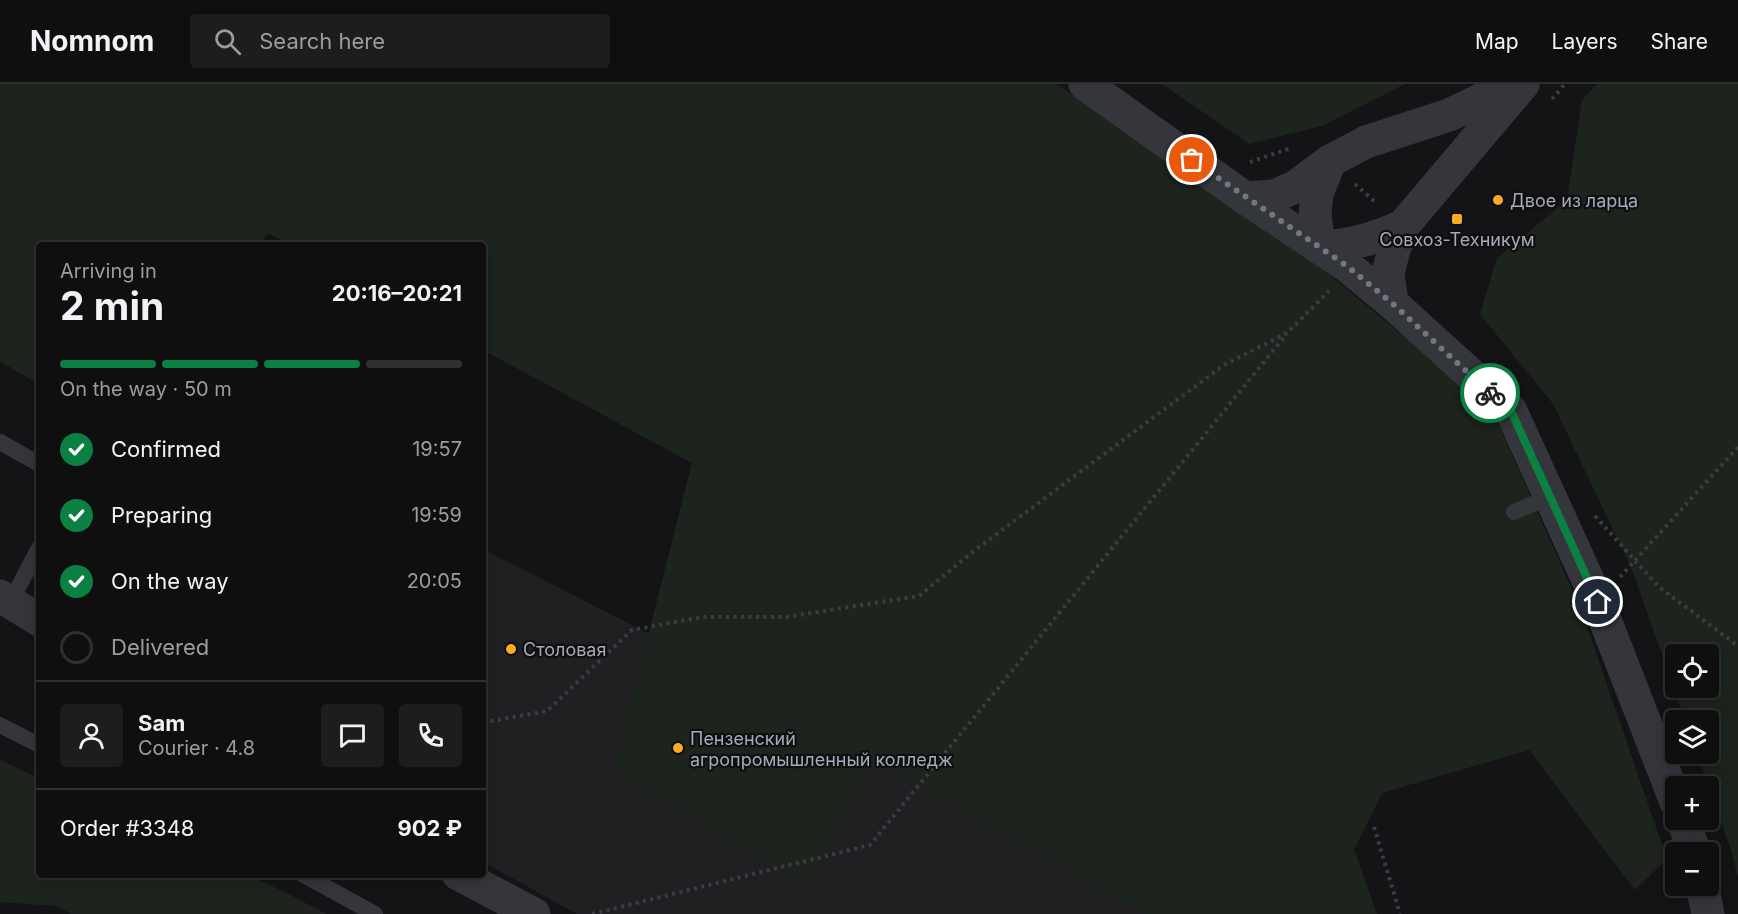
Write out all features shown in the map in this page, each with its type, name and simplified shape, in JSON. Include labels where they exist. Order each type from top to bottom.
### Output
[{"type":"street","points":[[1085,84],[1245,198],[1347,266],[1392,303],[1511,411],[1598,602],[1666,776]]},
{"type":"street","points":[[1319,247],[1315,214],[1317,194],[1366,142],[1449,115],[1514,84]]},
{"type":"street","points":[[1319,247],[1349,245],[1376,238],[1391,215],[1523,84]]},
{"type":"street","points":[[1245,198],[1274,196],[1341,171]]},
{"type":"street","points":[[1391,215],[1393,253],[1388,274],[1392,303]]},
{"type":"street","points":[[5,599],[36,618]]},
{"type":"street","points":[[466,878],[534,914]]},
{"type":"street","points":[[1704,896],[1708,914]]},
{"type":"lane","points":[[0,442],[36,462]]},
{"type":"lane","points":[[1514,512],[1547,498],[1552,502]]},
{"type":"lane","points":[[5,599],[36,552]]},
{"type":"lane","points":[[0,725],[36,743]]},
{"type":"lane","points":[[309,878],[375,914]]},
{"type":"path","points":[[1245,164],[1301,145]]},
{"type":"path","points":[[1341,171],[1391,215]]},
{"type":"path","points":[[592,914],[870,845],[1287,333],[1323,298],[1347,266]]},
{"type":"path","points":[[486,721],[547,711],[632,630],[702,617],[786,617],[919,596],[975,550],[1224,365],[1287,333]]},
{"type":"path","points":[[1598,602],[1738,447]]},
{"type":"path","points":[[1589,509],[1659,588],[1738,646]]},
{"type":"path","points":[[1374,827],[1400,914]]},
{"type":"shaded area","points":[[0,84],[1056,84],[1257,214],[1492,410],[1582,612],[1665,853],[1665,861],[1635,890],[1529,750],[1382,793],[1354,849],[1377,914],[1146,914],[876,762],[809,884],[613,773],[692,463],[486,352],[486,242],[285,242],[268,233],[261,242],[36,242],[36,383],[0,361]]},
{"type":"shaded area","points":[[1162,84],[1405,84],[1322,126],[1249,144]]},
{"type":"shaded area","points":[[1597,84],[1738,84],[1738,877],[1719,816],[1719,776],[1705,776],[1701,764],[1719,764],[1719,710],[1681,710],[1677,698],[1719,698],[1719,644],[1665,644],[1665,663],[1631,567],[1553,404],[1480,314],[1497,258],[1567,200],[1582,100]]},
{"type":"shaded area","name":"Пензенский агропромышленный колледж","points":[[486,551],[1198,914],[577,914],[486,864]]},
{"type":"shaded area","points":[[0,760],[36,777],[36,878],[254,878],[326,914],[71,914],[56,906],[0,902]]},
{"type":"way so far","points":[[1192,160],[1347,266],[1392,303],[1490,393]]},
{"type":"place","name":"Двое из ларца","points":[[1498,200]]},
{"type":"place","name":"Совхоз-Техникум","points":[[1457,219]]},
{"type":"place","name":"Столовая","points":[[511,649]]},
{"type":"place","name":"Пензенский агропромышленный колледж","points":[[678,748]]},
{"type":"route","points":[[1490,393],[1511,411],[1598,602]]}]
